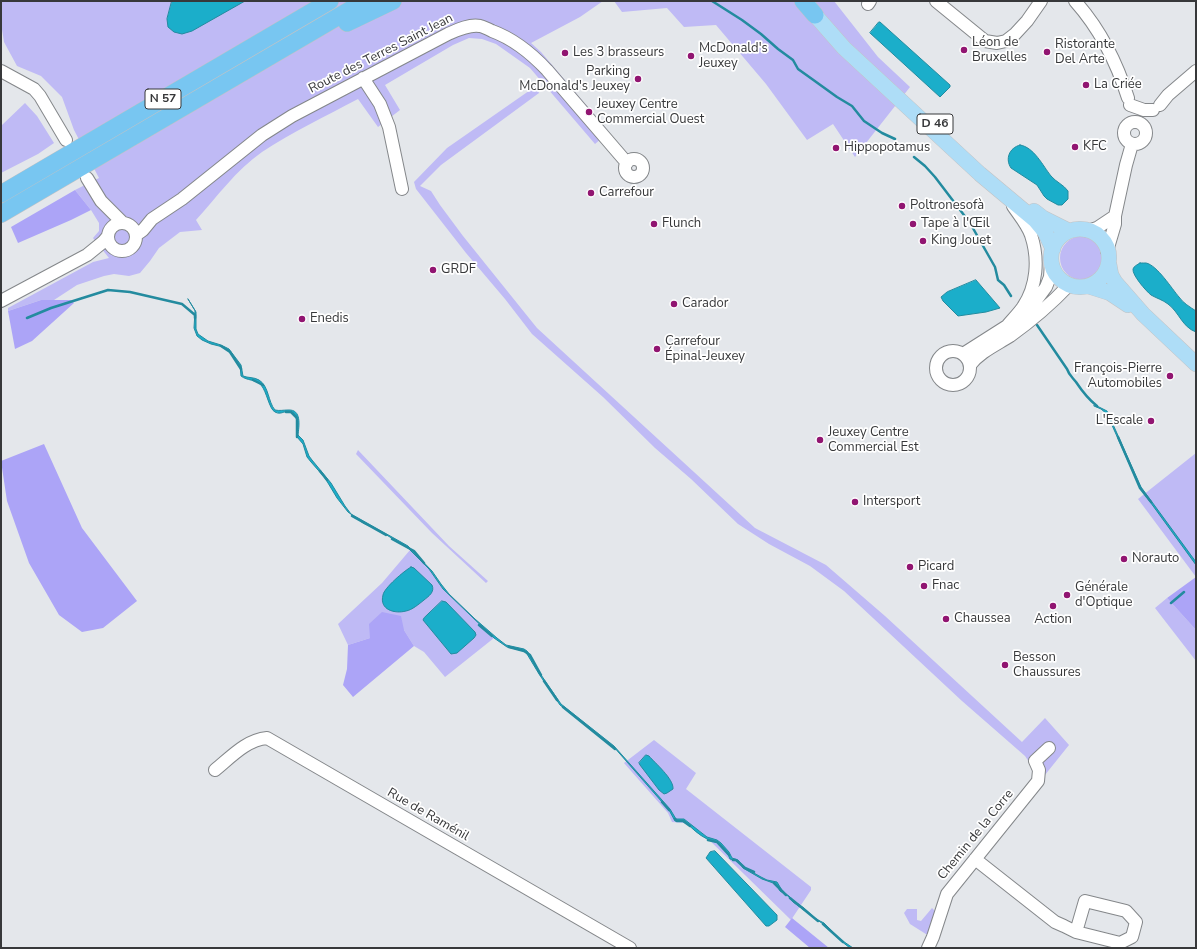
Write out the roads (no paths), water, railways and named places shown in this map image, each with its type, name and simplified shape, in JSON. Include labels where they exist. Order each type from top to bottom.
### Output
[{"type":"highway","name":"N 57","points":[[1,214],[365,1]]},
{"type":"highway","points":[[312,32],[344,25],[393,1]]},
{"type":"highway","name":"N 57","points":[[1,194],[327,2]]},
{"type":"main road","name":"D 46","points":[[809,4],[844,48],[980,174],[1035,220],[1045,232],[1052,256]]},
{"type":"main road","name":"D 46","points":[[809,4],[822,12],[890,82],[1014,196],[1043,218],[1069,231]]},
{"type":"main road","points":[[1108,257],[1105,274],[1097,282],[1088,286],[1079,288],[1069,285],[1061,280],[1054,272],[1052,256],[1056,242],[1061,236],[1069,231],[1084,229],[1093,232],[1106,244],[1111,275],[1115,282],[1143,314],[1196,364]]},
{"type":"main road","points":[[1088,286],[1110,293],[1143,314]]},
{"type":"street","points":[[936,1],[985,41],[997,43],[1006,41],[1015,34],[1027,21],[1041,1]]},
{"type":"street","points":[[1074,1],[1091,21],[1106,44],[1120,74],[1129,102],[1144,110],[1157,107],[1168,95],[1196,71]]},
{"type":"street","name":"Route des Terres Saint Jean","points":[[136,235],[143,230],[152,219],[182,199],[262,135],[292,116],[458,29],[469,27],[481,26],[499,34],[514,42],[533,56],[547,70],[627,163]]},
{"type":"street","points":[[1,71],[34,89],[40,96],[66,140]]},
{"type":"street","points":[[363,78],[380,104],[389,127],[402,189]]},
{"type":"street","points":[[1108,257],[1115,224],[1115,216],[1132,144]]},
{"type":"street","points":[[980,174],[1012,205],[1024,221],[1031,235],[1035,255],[1036,272],[1033,288],[1022,308],[1007,326]]},
{"type":"street","points":[[87,178],[101,201],[110,243],[117,250]]},
{"type":"street","points":[[87,255],[131,248],[134,244],[136,235],[128,223],[101,201]]},
{"type":"street","points":[[1088,231],[1097,228],[1115,216]]},
{"type":"street","name":"Route des Terres Saint Jean","points":[[128,223],[152,219]]},
{"type":"street","points":[[1,301],[87,255],[103,242],[114,225],[128,223]]},
{"type":"street","points":[[963,354],[1007,326],[1032,306],[1046,287],[1050,277],[1052,256]]},
{"type":"street","points":[[970,365],[975,358],[1011,335],[1047,306],[1069,285]]},
{"type":"street","points":[[950,350],[963,354],[968,359],[970,365],[970,372],[967,378],[962,382],[950,385],[940,379],[936,369],[938,358],[950,350]]},
{"type":"street","name":"Rue de Raménil","points":[[215,770],[242,747],[256,739],[267,738],[630,948]]},
{"type":"street","name":"Chemin de la Corre","points":[[928,948],[947,894],[1038,781],[1039,770],[1035,761],[1049,748]]},
{"type":"street","points":[[975,859],[1055,922],[1076,932],[1120,943],[1132,937],[1136,922],[1126,911],[1085,901],[1076,932]]},
{"type":"water","points":[[172,1],[245,1],[192,31],[182,34],[174,32],[168,27],[167,19]]},
{"type":"water","points":[[879,22],[950,85],[950,87],[940,97],[870,33]]},
{"type":"water","points":[[1020,145],[1030,149],[1051,176],[1068,191],[1068,199],[1062,205],[1058,205],[1047,199],[1037,185],[1011,168],[1008,161],[1009,154],[1016,146]]},
{"type":"water","points":[[1140,263],[1146,263],[1155,268],[1182,301],[1196,311],[1196,332],[1187,327],[1172,307],[1164,301],[1151,295],[1143,287],[1133,272],[1134,267]]},
{"type":"water","points":[[976,280],[1000,308],[986,312],[958,316],[941,297],[947,292]]},
{"type":"water","points":[[188,299],[196,312],[196,329],[198,334],[208,341],[229,349],[241,365],[243,376],[257,379],[265,386],[275,410],[292,410],[296,412],[299,419],[298,435],[303,440],[309,456],[331,483],[351,514],[408,546],[432,571],[449,594],[475,619],[506,645],[527,651],[537,669],[561,704],[614,746],[670,809],[676,819],[684,819],[707,837],[717,840],[729,852],[732,858],[738,860],[745,868],[767,880],[777,882],[783,892],[815,918],[780,891],[776,884],[762,879],[743,868],[738,861],[730,859],[720,844],[701,835],[692,829],[685,821],[675,821],[669,810],[613,746],[560,705],[524,651],[507,647],[494,638],[443,589],[429,569],[408,548],[380,531],[363,523],[348,512],[337,498],[325,478],[307,457],[303,444],[297,437],[298,423],[294,413],[275,412],[271,408],[261,385],[241,376],[240,365],[228,350],[202,340],[197,336],[194,328],[195,311]]},
{"type":"water","points":[[1095,405],[1107,411],[1141,487],[1196,562],[1196,565],[1140,488],[1107,414],[1094,406]]},
{"type":"water","points":[[411,567],[432,585],[432,592],[413,608],[402,612],[389,610],[383,604],[382,600],[384,592],[395,580]]},
{"type":"water","points":[[442,601],[446,602],[475,632],[476,635],[457,653],[451,654],[423,620]]},
{"type":"water","points":[[646,755],[649,756],[671,781],[673,789],[667,793],[664,794],[659,790],[640,765],[639,763]]},
{"type":"water","points":[[715,851],[777,915],[777,920],[769,926],[766,926],[706,858],[710,852]]},
{"type":"water","points":[[817,919],[824,923],[840,939],[853,948],[850,948],[841,941]]},
{"type":"waterway","points":[[712,1],[761,34],[793,60],[798,69],[852,106],[864,121],[882,133],[895,139]]},
{"type":"waterway","points":[[914,157],[935,177],[970,223],[995,267],[998,280],[1004,285],[1011,296]]},
{"type":"waterway","points":[[27,318],[51,308],[108,290],[130,292],[182,304],[195,315],[195,318]]},
{"type":"waterway","points":[[1037,325],[1085,395],[1097,406]]},
{"type":"waterway","points":[[221,346],[230,352],[241,369]]},
{"type":"waterway","points":[[253,380],[263,385]]},
{"type":"waterway","points":[[286,412],[291,412],[297,419],[297,437]]},
{"type":"waterway","points":[[1118,437],[1140,488],[1151,502]]},
{"type":"waterway","points":[[320,471],[327,480]]},
{"type":"waterway","points":[[352,516],[386,535]]},
{"type":"waterway","points":[[392,539],[414,551],[424,563]]},
{"type":"waterway","points":[[1171,603],[1184,592]]},
{"type":"waterway","points":[[479,625],[492,636]]},
{"type":"waterway","points":[[509,647],[524,651],[530,655],[541,675]]},
{"type":"waterway","points":[[544,681],[557,700]]},
{"type":"waterway","points":[[563,707],[615,749]]},
{"type":"waterway","points":[[662,802],[669,810]]},
{"type":"waterway","points":[[675,819],[677,821],[683,821],[690,826]]},
{"type":"waterway","points":[[708,840],[717,842],[729,855]]},
{"type":"waterway","points":[[733,860],[736,860],[745,868],[754,872]]},
{"type":"waterway","points":[[774,883],[786,895]]},
{"type":"waterway","points":[[790,898],[818,921]]},
{"type":"waterway","points":[[823,924],[843,942]]},
{"type":"place","name":"Léon de Bruxelles","points":[[964,50]]},
{"type":"place","name":"Ristorante Del Arte","points":[[1047,52]]},
{"type":"place","name":"Les 3 brasseurs","points":[[565,53]]},
{"type":"place","name":"McDonald's Jeuxey","points":[[691,56]]},
{"type":"place","name":"Parking McDonald's Jeuxey","points":[[638,79]]},
{"type":"place","name":"La Criée","points":[[1086,85]]},
{"type":"place","name":"Jeuxey Centre Commercial Ouest","points":[[589,112]]},
{"type":"place","name":"KFC","points":[[1075,147]]},
{"type":"place","name":"Hippopotamus","points":[[836,148]]},
{"type":"place","name":"Carrefour","points":[[591,193]]},
{"type":"place","name":"Poltronesofà","points":[[902,206]]},
{"type":"place","name":"Flunch","points":[[654,224]]},
{"type":"place","name":"Tape à l'Œil","points":[[913,224]]},
{"type":"place","name":"King Jouet","points":[[923,241]]},
{"type":"place","name":"GRDF","points":[[433,270]]},
{"type":"place","name":"Carador","points":[[674,304]]},
{"type":"place","name":"Enedis","points":[[302,319]]},
{"type":"place","name":"Carrefour Épinal-Jeuxey","points":[[657,349]]},
{"type":"place","name":"François-Pierre Automobiles","points":[[1170,376]]},
{"type":"place","name":"L'Escale","points":[[1151,421]]},
{"type":"place","name":"Jeuxey Centre Commercial Est","points":[[820,440]]},
{"type":"place","name":"Intersport","points":[[855,502]]},
{"type":"place","name":"Norauto","points":[[1124,559]]},
{"type":"place","name":"Picard","points":[[910,567]]},
{"type":"place","name":"Fnac","points":[[924,586]]},
{"type":"place","name":"Générale d'Optique","points":[[1067,595]]},
{"type":"place","name":"Action","points":[[1053,606]]},
{"type":"place","name":"Chaussea","points":[[946,619]]},
{"type":"place","name":"Besson Chaussures","points":[[1005,665]]}]
